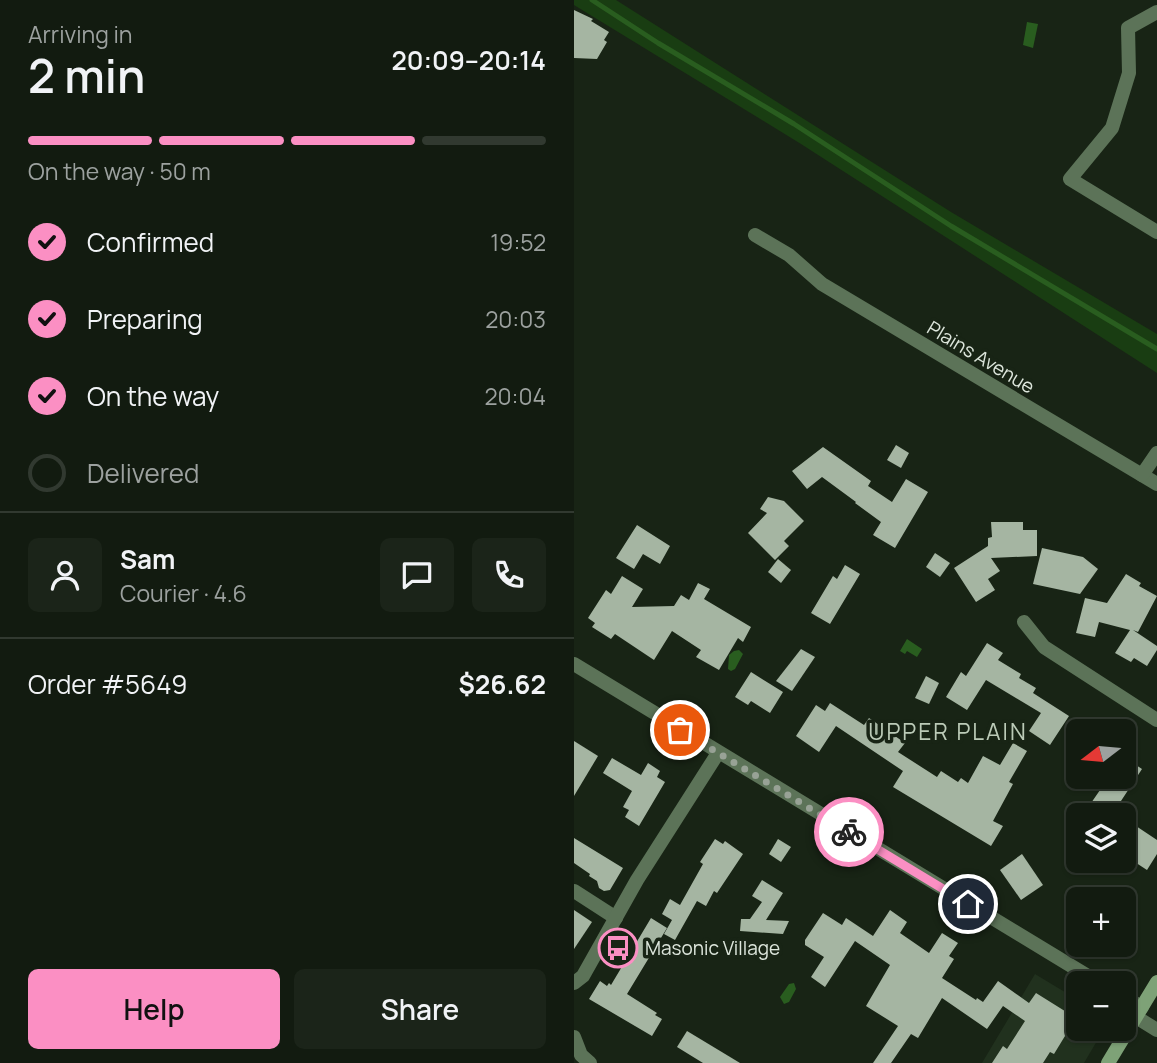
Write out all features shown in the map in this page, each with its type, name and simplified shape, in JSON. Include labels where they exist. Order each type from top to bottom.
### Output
[{"type":"street","points":[[1157,12],[1128,28],[1129,73],[1112,128],[1070,179],[1157,232]]},
{"type":"street","name":"Plains Avenue","points":[[755,236],[789,256],[822,284],[1157,484]]},
{"type":"street","points":[[1142,475],[1157,453]]},
{"type":"street","points":[[1024,622],[1044,647],[1157,720]]},
{"type":"street","points":[[574,664],[1080,971]]},
{"type":"street","points":[[574,983],[583,976],[718,752]]},
{"type":"street","points":[[574,891],[616,918]]},
{"type":"street","points":[[1108,1063],[1157,982]]},
{"type":"street","points":[[1136,1009],[1157,1030]]},
{"type":"street","points":[[574,1037],[581,1055],[590,1063]]},
{"type":"shaded area","points":[[574,0],[616,0],[951,212],[1157,334],[1157,373],[801,144],[574,5]]},
{"type":"shaded area","points":[[1027,22],[1038,24],[1033,48],[1023,45]]},
{"type":"shaded area","points":[[907,639],[922,649],[917,657],[907,651],[905,654],[900,651]]},
{"type":"shaded area","points":[[739,650],[743,654],[735,669],[731,671],[728,669],[729,655]]},
{"type":"shaded area","points":[[1035,974],[1066,993],[1066,1041],[1097,1041],[1084,1063],[982,1063]]},
{"type":"shaded area","points":[[794,983],[796,989],[789,1002],[784,1004],[780,997],[789,984]]},
{"type":"building","points":[[574,10],[593,19],[591,21],[609,32],[604,40],[607,42],[597,59],[574,58]]},
{"type":"building","points":[[896,445],[909,453],[901,468],[887,460]]},
{"type":"building","points":[[823,447],[871,481],[868,486],[892,502],[906,479],[928,492],[895,548],[873,535],[881,522],[856,502],[822,477],[807,489],[792,471]]},
{"type":"building","points":[[768,497],[784,501],[804,521],[784,541],[789,546],[775,560],[748,533],[767,513],[760,509]]},
{"type":"building","points":[[991,522],[1023,522],[1023,530],[1037,530],[1037,556],[991,558],[1000,571],[988,579],[995,590],[976,602],[954,568],[988,546],[988,538],[992,537]]},
{"type":"building","points":[[637,525],[670,546],[660,564],[643,554],[634,569],[616,558]]},
{"type":"building","points":[[1042,548],[1083,557],[1098,569],[1080,594],[1033,584]]},
{"type":"building","points":[[935,553],[950,563],[940,577],[926,567]]},
{"type":"building","points":[[778,559],[791,570],[781,583],[768,572]]},
{"type":"building","points":[[845,565],[860,574],[830,624],[811,613],[833,576],[837,579]]},
{"type":"building","points":[[1126,574],[1141,583],[1139,586],[1157,596],[1138,632],[1133,630],[1157,646],[1147,666],[1134,658],[1131,662],[1115,653],[1130,630],[1099,622],[1095,637],[1076,633],[1085,598],[1107,603]]},
{"type":"building","points":[[622,576],[643,589],[632,607],[674,606],[681,595],[689,600],[698,583],[710,589],[704,599],[751,627],[743,642],[738,638],[719,670],[696,657],[701,650],[672,631],[654,660],[615,634],[611,639],[592,627],[595,623],[588,618],[606,590],[611,594]]},
{"type":"building","points":[[987,643],[1003,653],[998,660],[1021,674],[1019,678],[1036,688],[1033,693],[1069,716],[1050,745],[1029,731],[1041,713],[986,680],[967,710],[946,697],[961,672],[966,676]]},
{"type":"building","points":[[801,649],[815,657],[792,691],[776,681]]},
{"type":"building","points":[[751,672],[783,692],[770,713],[751,701],[748,705],[735,697]]},
{"type":"building","points":[[926,676],[939,683],[929,704],[915,698]]},
{"type":"building","points":[[830,703],[864,725],[869,718],[905,743],[898,752],[937,777],[941,771],[958,782],[961,778],[968,783],[983,756],[1000,765],[1013,743],[1027,751],[1009,782],[1013,784],[993,821],[1003,826],[991,846],[893,787],[903,771],[836,726],[819,752],[796,736],[816,705],[825,711]]},
{"type":"building","points":[[574,741],[598,756],[574,796]]},
{"type":"building","points":[[612,758],[641,775],[648,763],[660,771],[657,777],[665,782],[639,826],[625,817],[629,810],[623,807],[632,791],[603,773]]},
{"type":"building","points":[[1136,765],[1142,769],[1136,778]]},
{"type":"building","points":[[1101,789],[1129,789],[1120,803],[1091,803]]},
{"type":"building","points":[[1136,826],[1157,840],[1157,854],[1147,870],[1136,863]]},
{"type":"building","points":[[574,838],[623,868],[610,890],[599,888],[597,881],[589,876],[590,874],[574,863]]},
{"type":"building","points":[[715,839],[723,844],[725,841],[743,854],[717,893],[714,891],[706,906],[697,901],[675,940],[664,934],[672,920],[662,914],[670,899],[680,905],[703,864],[700,862]]},
{"type":"building","points":[[778,839],[791,847],[781,862],[769,854]]},
{"type":"building","points":[[1022,854],[1043,885],[1021,900],[1000,870]]},
{"type":"building","points":[[762,880],[783,893],[766,920],[789,921],[783,934],[740,931],[741,919],[750,919],[762,902],[752,896]]},
{"type":"building","points":[[574,910],[592,922],[574,949]]},
{"type":"building","points":[[890,910],[907,922],[900,933],[929,953],[942,933],[958,943],[949,956],[954,959],[942,978],[983,1002],[998,981],[1029,1003],[1036,993],[1066,1012],[1066,1034],[1054,1054],[1050,1052],[1043,1063],[992,1063],[1003,1046],[1007,1049],[1025,1021],[1003,1006],[987,1029],[942,998],[918,1038],[911,1034],[891,1063],[873,1063],[898,1026],[866,1006],[890,965],[855,941],[825,987],[811,977],[824,957],[805,945],[805,940],[823,913],[842,925],[846,918],[873,936]]},
{"type":"building","points":[[651,918],[667,928],[627,994],[662,1019],[652,1036],[589,999],[600,981],[607,986],[609,983],[611,985]]},
{"type":"building","points":[[687,1031],[740,1063],[703,1063],[677,1047]]},
{"type":"waterway","points":[[592,0],[658,43],[794,124],[951,226],[1157,349]]},
{"type":"way so far","points":[[680,730],[849,832]]},
{"type":"place","name":"Masonic Village","points":[[618,948]]},
{"type":"district","name":"UPPER PLAIN","points":[[948,732]]},
{"type":"route","points":[[849,832],[968,904]]}]
